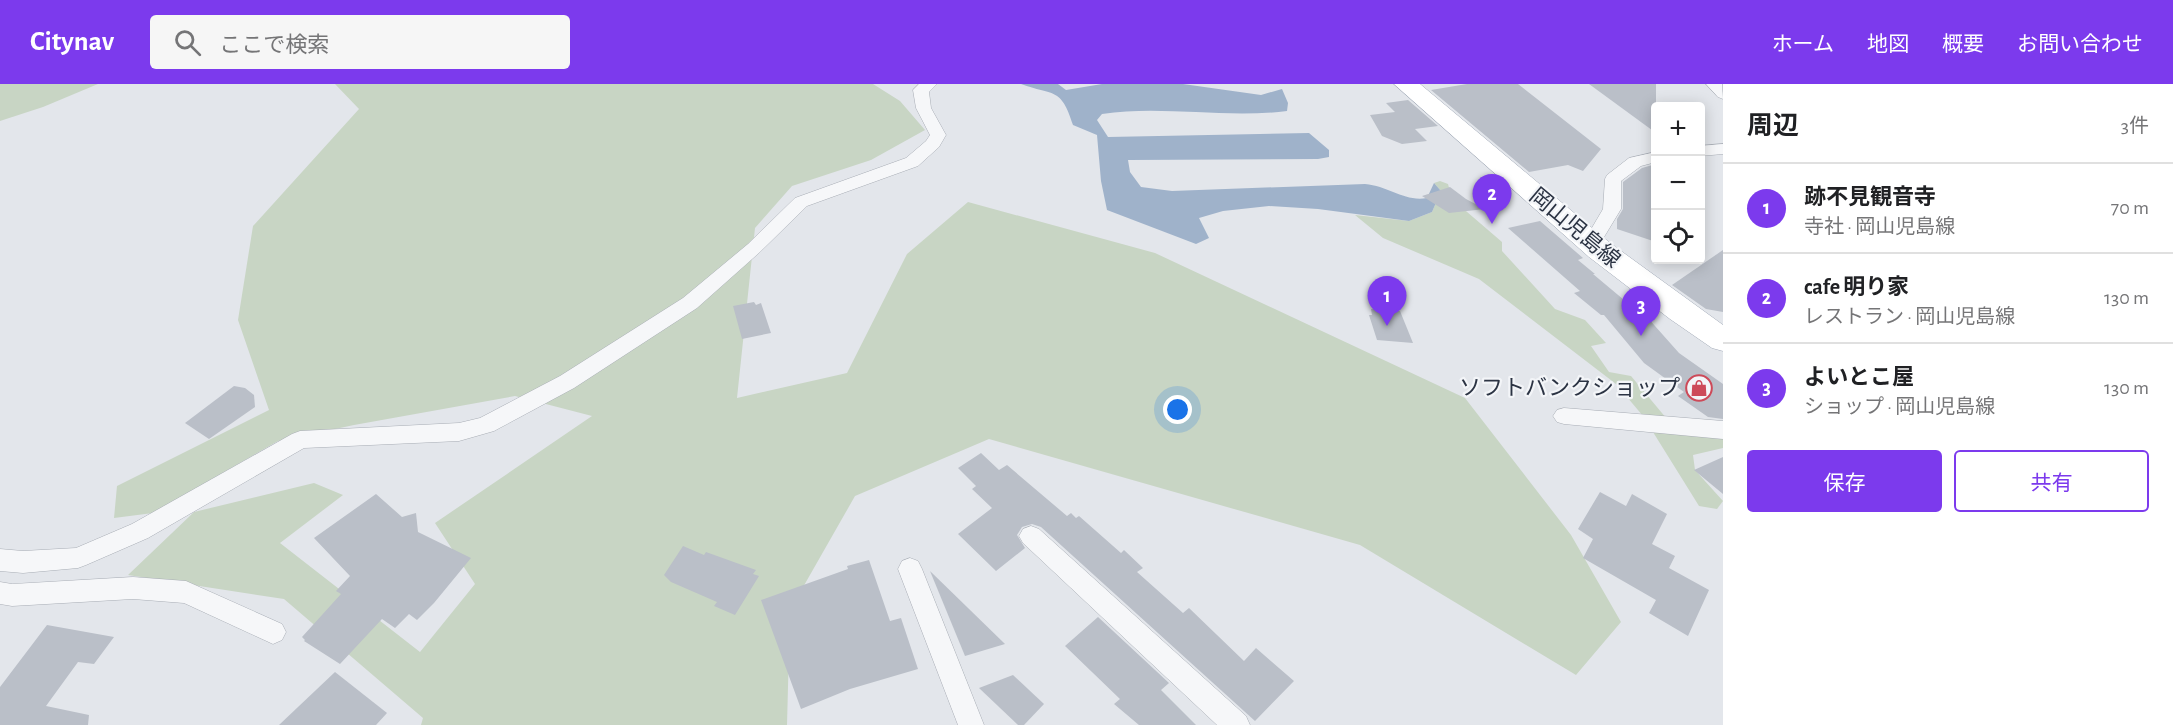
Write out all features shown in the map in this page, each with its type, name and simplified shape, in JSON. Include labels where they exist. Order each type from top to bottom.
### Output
[{"type":"main road","name":"岡山児島線","points":[[1406,84],[1651,291],[1723,340]]},
{"type":"street","points":[[0,560],[23,562],[78,558],[140,531],[300,440],[459,432],[486,425],[567,382],[690,303],[754,248],[801,202],[912,162],[933,144],[938,135],[922,108],[920,98],[921,90],[929,84]]},
{"type":"street","points":[[1705,151],[1723,149]]},
{"type":"street","points":[[1592,243],[1612,209],[1613,179],[1635,162],[1651,158]]},
{"type":"street","points":[[1564,416],[1723,430]]},
{"type":"street","points":[[1031,536],[1237,725]]},
{"type":"street","points":[[910,569],[971,725]]},
{"type":"street","points":[[0,593],[12,595],[133,588],[186,592],[273,632]]},
{"type":"green space","points":[[0,84],[98,84],[43,107],[0,121]]},
{"type":"green space","points":[[335,84],[873,84],[900,101],[925,130],[871,160],[792,186],[755,228],[737,398],[847,373],[907,254],[968,202],[1155,253],[1465,398],[1571,535],[1621,622],[1576,675],[1360,545],[989,439],[855,496],[790,610],[787,725],[421,725],[423,718],[284,599],[128,575],[194,512],[314,483],[343,495],[280,543],[420,652],[475,584],[435,523],[592,416],[515,396],[278,441],[153,513],[114,518],[117,486],[269,410],[238,320],[253,226],[359,109]]},
{"type":"green space","points":[[1440,181],[1448,184],[1452,199],[1502,242],[1502,251],[1555,309],[1585,320],[1606,343],[1591,346],[1609,372],[1631,376],[1677,431],[1723,436],[1723,448],[1693,455],[1695,470],[1723,501],[1717,509],[1699,506],[1643,416],[1616,384],[1479,279],[1383,238],[1355,215],[1409,221],[1432,212],[1441,191],[1434,183]]},
{"type":"water","points":[[1021,84],[1058,84],[1066,90],[1102,84],[1183,84],[1261,95],[1282,89],[1288,103],[1287,111],[1241,114],[1125,112],[1102,114],[1097,120],[1108,137],[1309,133],[1329,150],[1329,157],[1318,159],[1128,160],[1130,172],[1141,187],[1172,191],[1365,184],[1419,199],[1427,198],[1434,183],[1441,191],[1432,212],[1409,221],[1318,209],[1269,206],[1223,211],[1199,218],[1209,238],[1196,244],[1107,210],[1101,181],[1097,135],[1073,125],[1064,104],[1055,94]]},
{"type":"building","points":[[1467,84],[1518,84],[1601,149],[1583,171],[1568,165],[1529,172],[1431,90]]},
{"type":"building","points":[[1589,84],[1656,84],[1656,102],[1651,102],[1651,129]]},
{"type":"building","points":[[1408,100],[1438,126],[1415,129],[1427,141],[1402,144],[1382,136],[1370,115],[1395,112],[1386,103]]},
{"type":"building","points":[[1651,165],[1651,240],[1617,229],[1617,219],[1623,209],[1623,182],[1642,168]]},
{"type":"building","points":[[1450,187],[1485,209],[1449,213],[1422,196]]},
{"type":"building","points":[[1540,221],[1583,258],[1578,260],[1595,274],[1593,274],[1636,310],[1639,308],[1679,353],[1723,384],[1723,419],[1708,417],[1678,396],[1684,392],[1644,363],[1604,315],[1574,293],[1580,291],[1508,228]]},
{"type":"building","points":[[1723,250],[1723,312],[1706,309],[1672,285]]},
{"type":"building","points":[[754,302],[756,305],[761,303],[771,333],[742,339],[733,306]]},
{"type":"building","points":[[1371,309],[1400,311],[1413,343],[1377,340],[1369,315],[1372,315]]},
{"type":"building","points":[[234,386],[245,388],[254,395],[255,407],[209,439],[185,423]]},
{"type":"building","points":[[981,453],[999,470],[1007,465],[1067,516],[1071,513],[1076,518],[1079,516],[1121,553],[1124,550],[1143,568],[1137,572],[1183,613],[1189,608],[1244,661],[1256,648],[1294,681],[1255,721],[1041,527],[1032,524],[1022,527],[1017,535],[1025,548],[996,571],[958,534],[992,508],[972,489],[976,486],[958,468]]},
{"type":"building","points":[[1723,457],[1723,494],[1694,470]]},
{"type":"building","points":[[1600,492],[1626,506],[1632,494],[1667,514],[1652,544],[1675,556],[1669,568],[1709,590],[1688,636],[1649,613],[1656,600],[1583,558],[1593,539],[1578,529]]},
{"type":"building","points":[[376,494],[402,517],[416,513],[418,532],[471,558],[417,620],[409,614],[395,628],[382,619],[340,664],[304,641],[302,637],[341,594],[336,591],[350,576],[314,538]]},
{"type":"building","points":[[683,546],[704,555],[706,552],[756,570],[753,574],[759,576],[735,615],[714,606],[717,602],[671,582],[664,575]]},
{"type":"building","points":[[869,560],[890,621],[901,618],[918,669],[850,689],[801,709],[761,600],[848,569],[847,566]]},
{"type":"building","points":[[930,571],[1005,644],[965,656]]},
{"type":"building","points":[[1098,617],[1169,683],[1161,690],[1196,725],[1139,725],[1114,704],[1120,699],[1065,646]]},
{"type":"building","points":[[47,625],[114,637],[94,664],[78,662],[46,706],[89,715],[88,725],[0,725],[0,687]]},
{"type":"building","points":[[335,672],[387,713],[376,725],[279,725]]},
{"type":"building","points":[[1013,675],[1044,704],[1024,725],[1018,725],[979,688]]},
{"type":"place","name":"cafe 明り家","points":[[1492,224]]},
{"type":"place","name":"跡不見観音寺","points":[[1387,326]]},
{"type":"place","name":"よいとこ屋","points":[[1641,336]]},
{"type":"place","name":"ソフトバンクショップ","points":[[1699,388]]}]
